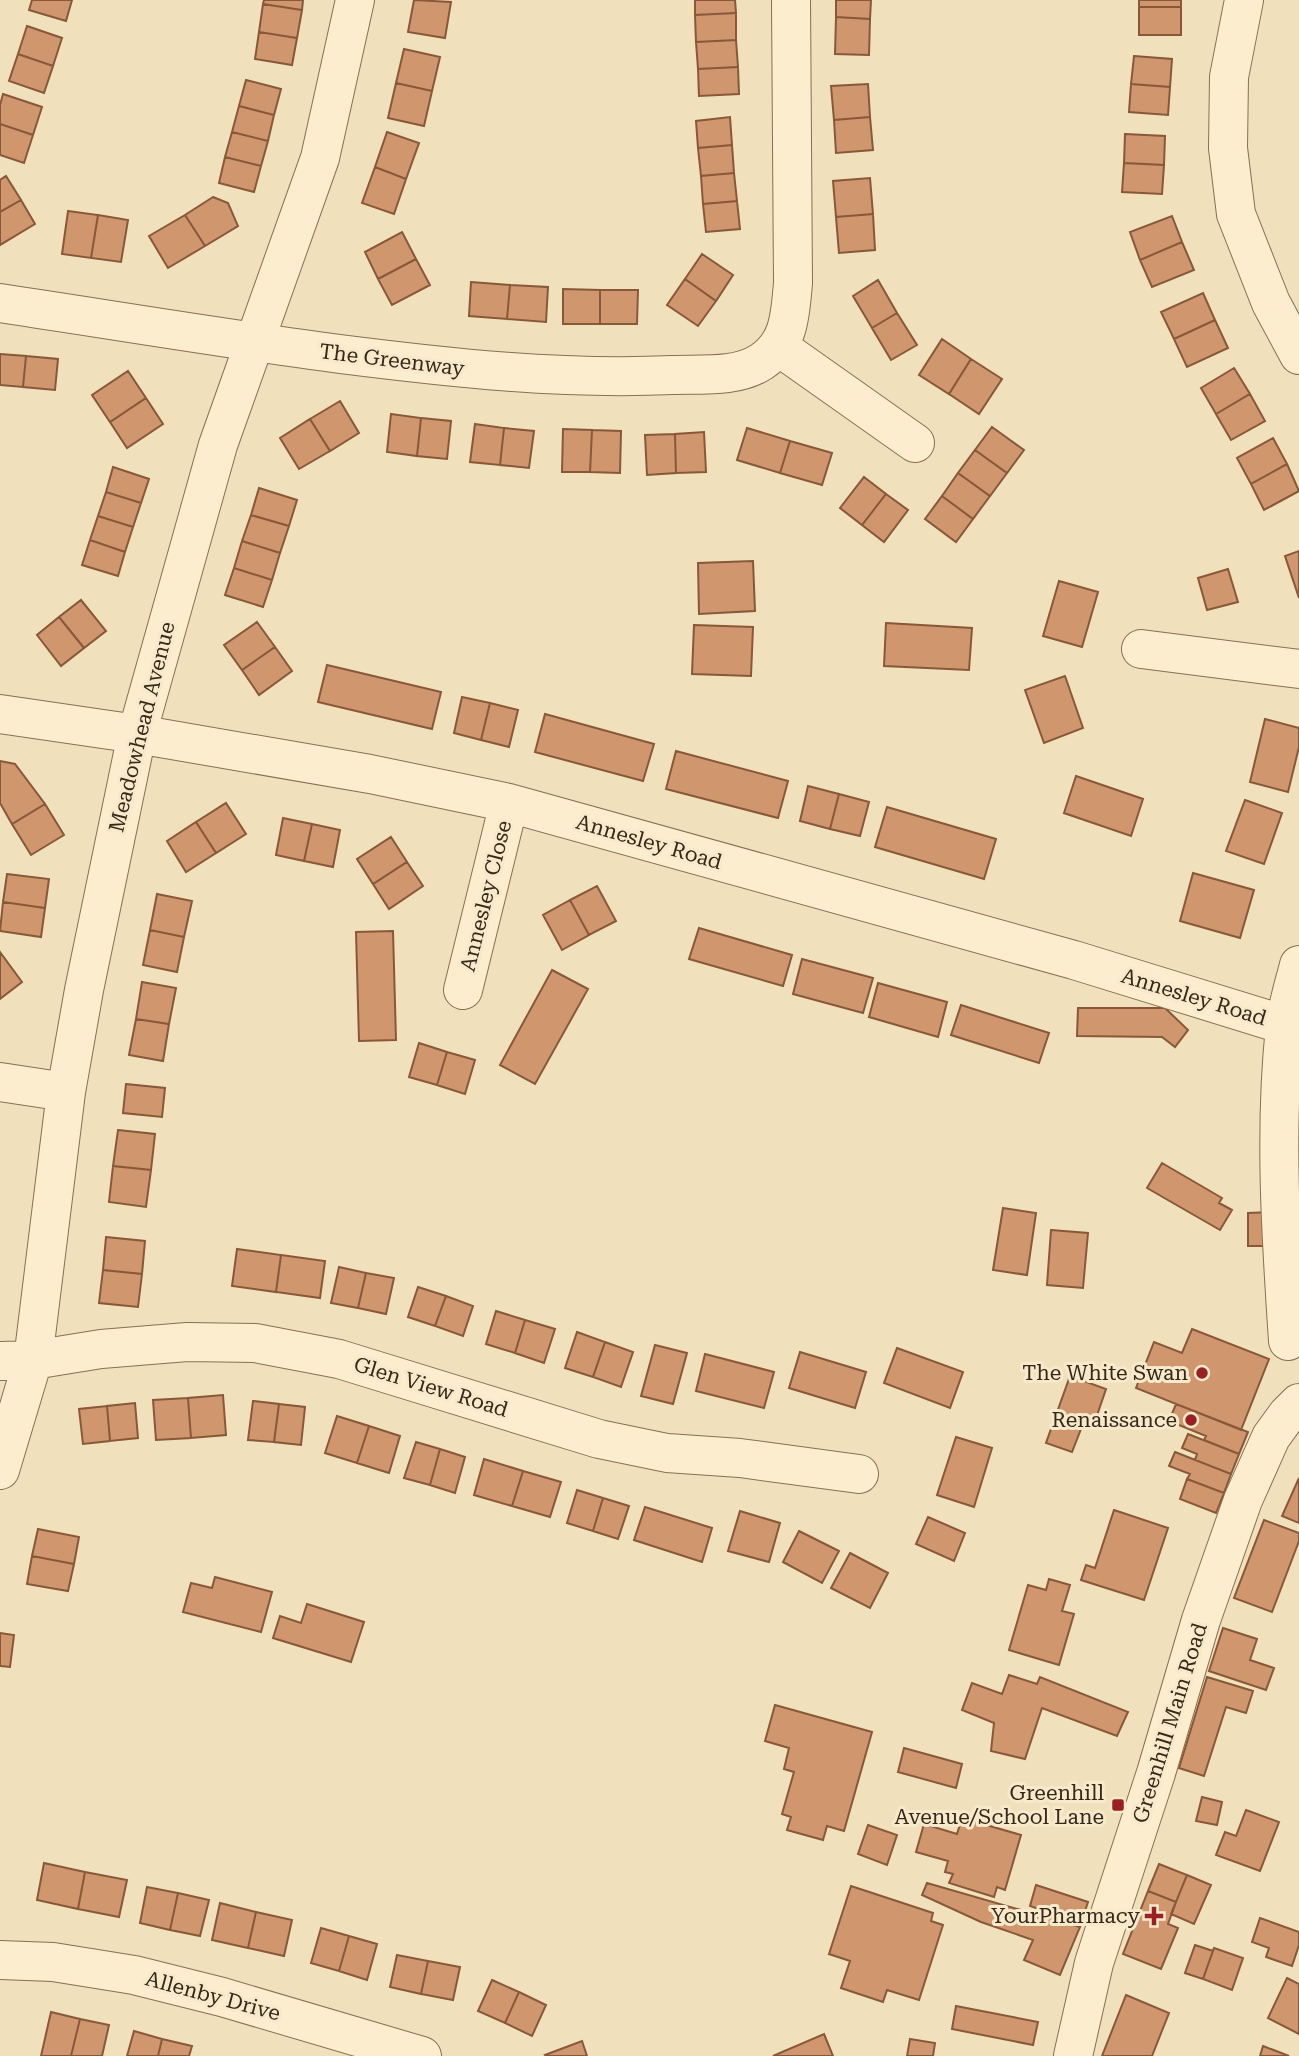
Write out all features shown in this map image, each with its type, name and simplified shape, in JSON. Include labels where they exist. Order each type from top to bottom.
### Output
[{"type":"street","name":"Meadowhead Avenue","points":[[0,1470],[16,1361],[84,990],[137,734],[218,444],[320,158],[355,0]]},
{"type":"street","points":[[791,0],[793,283],[790,320],[779,347],[915,443]]},
{"type":"street","points":[[1244,0],[1229,77],[1228,148],[1236,214],[1285,303],[1299,355]]},
{"type":"street","name":"The Greenway","points":[[0,303],[253,342],[456,369],[612,378],[737,372],[759,363],[779,347]]},
{"type":"street","points":[[1141,649],[1299,669]]},
{"type":"street","name":"Annesley Road","points":[[0,714],[137,734],[370,774],[509,803],[1074,960],[1285,1025]]},
{"type":"street","name":"Annesley Close","points":[[463,990],[509,803]]},
{"type":"street","points":[[1288,1341],[1279,1150],[1285,1025],[1299,965]]},
{"type":"street","points":[[0,1082],[66,1092]]},
{"type":"street","name":"Glen View Road","points":[[16,1361],[101,1349],[174,1343],[255,1343],[339,1359],[599,1439],[667,1452],[740,1458],[859,1474]]},
{"type":"street","name":"Greenhill Main Road","points":[[1073,2056],[1094,1963],[1156,1773],[1201,1620],[1243,1500],[1271,1437],[1299,1403]]},
{"type":"street","name":"Allenby Drive","points":[[0,1960],[53,1962],[134,1975],[222,1997],[422,2056]]},
{"type":"building","points":[[32,0],[72,0],[66,21],[29,10]]},
{"type":"building","points":[[264,0],[303,0],[302,10],[263,4]]},
{"type":"building","points":[[414,0],[451,2],[445,38],[408,32]]},
{"type":"building","points":[[695,0],[735,0],[736,13],[695,15]]},
{"type":"building","points":[[836,0],[871,0],[870,19],[836,17]]},
{"type":"building","points":[[1139,0],[1181,0],[1181,7],[1139,7]]},
{"type":"building","points":[[263,4],[302,10],[297,38],[259,32]]},
{"type":"building","points":[[1139,7],[1181,7],[1181,35],[1139,35]]},
{"type":"building","points":[[736,13],[736,40],[696,42],[695,15]]},
{"type":"building","points":[[836,17],[870,19],[869,55],[835,54]]},
{"type":"building","points":[[27,26],[62,38],[53,66],[18,54]]},
{"type":"building","points":[[259,32],[297,38],[292,65],[255,59]]},
{"type":"building","points":[[736,40],[738,67],[698,69],[696,42]]},
{"type":"building","points":[[404,49],[440,57],[432,91],[396,83]]},
{"type":"building","points":[[18,54],[53,66],[44,93],[9,81]]},
{"type":"building","points":[[1134,56],[1172,59],[1170,87],[1131,84]]},
{"type":"building","points":[[738,67],[739,94],[699,96],[698,69]]},
{"type":"building","points":[[246,80],[281,89],[274,115],[239,106]]},
{"type":"building","points":[[396,83],[432,91],[424,126],[388,118]]},
{"type":"building","points":[[868,84],[870,117],[834,120],[831,86]]},
{"type":"building","points":[[1131,84],[1170,87],[1168,115],[1129,112]]},
{"type":"building","points":[[3,94],[42,107],[33,135],[0,124]]},
{"type":"building","points":[[239,106],[274,115],[268,141],[232,132]]},
{"type":"building","points":[[730,117],[732,145],[698,148],[696,121]]},
{"type":"building","points":[[870,117],[873,150],[836,153],[834,120]]},
{"type":"building","points":[[0,124],[33,135],[24,163],[0,155]]},
{"type":"building","points":[[232,132],[268,141],[261,166],[225,157]]},
{"type":"building","points":[[387,132],[419,143],[406,179],[375,167]]},
{"type":"building","points":[[1125,134],[1165,136],[1164,165],[1124,163]]},
{"type":"building","points":[[732,145],[734,173],[701,176],[698,148]]},
{"type":"building","points":[[225,157],[261,166],[254,192],[219,183]]},
{"type":"building","points":[[1124,163],[1164,165],[1162,194],[1122,192]]},
{"type":"building","points":[[375,167],[406,179],[394,214],[362,203]]},
{"type":"building","points":[[734,173],[737,201],[703,204],[701,176]]},
{"type":"building","points":[[6,176],[21,200],[0,212],[0,180]]},
{"type":"building","points":[[870,178],[873,214],[836,217],[833,181]]},
{"type":"building","points":[[213,197],[228,203],[238,226],[205,246],[185,215]]},
{"type":"building","points":[[21,200],[35,224],[0,245],[0,212]]},
{"type":"building","points":[[737,201],[740,229],[706,232],[703,204]]},
{"type":"building","points":[[68,211],[98,215],[91,258],[62,254]]},
{"type":"building","points":[[873,214],[875,250],[839,253],[836,217]]},
{"type":"building","points":[[98,215],[128,220],[121,262],[91,258]]},
{"type":"building","points":[[185,215],[205,246],[168,268],[149,236]]},
{"type":"building","points":[[1172,216],[1182,242],[1140,260],[1130,232]]},
{"type":"building","points":[[402,232],[416,259],[378,279],[365,252]]},
{"type":"building","points":[[1182,242],[1194,270],[1152,287],[1140,260]]},
{"type":"building","points":[[702,254],[733,275],[716,301],[685,279]]},
{"type":"building","points":[[416,259],[430,285],[392,305],[378,279]]},
{"type":"building","points":[[685,279],[716,301],[698,326],[667,305]]},
{"type":"building","points":[[878,280],[897,313],[872,328],[853,296]]},
{"type":"building","points":[[471,282],[510,285],[507,319],[469,316]]},
{"type":"building","points":[[510,285],[548,287],[546,322],[507,319]]},
{"type":"building","points":[[563,289],[600,290],[600,324],[563,324]]},
{"type":"building","points":[[600,290],[638,290],[637,324],[600,324]]},
{"type":"building","points":[[1203,293],[1215,320],[1174,339],[1161,312]]},
{"type":"building","points":[[897,313],[917,345],[891,360],[872,328]]},
{"type":"building","points":[[1215,320],[1228,348],[1187,367],[1174,339]]},
{"type":"building","points":[[942,339],[971,359],[949,394],[919,375]]},
{"type":"building","points":[[0,354],[26,356],[23,387],[0,385]]},
{"type":"building","points":[[26,356],[58,359],[55,390],[23,387]]},
{"type":"building","points":[[971,359],[1002,379],[979,414],[949,394]]},
{"type":"building","points":[[1234,368],[1250,394],[1216,414],[1201,388]]},
{"type":"building","points":[[128,371],[146,398],[110,422],[92,395]]},
{"type":"building","points":[[1250,394],[1265,421],[1231,440],[1216,414]]},
{"type":"building","points":[[146,398],[163,424],[127,448],[110,422]]},
{"type":"building","points":[[340,401],[359,433],[330,451],[310,419]]},
{"type":"building","points":[[391,414],[421,418],[417,456],[387,452]]},
{"type":"building","points":[[421,418],[451,421],[447,459],[417,456]]},
{"type":"building","points":[[310,419],[330,451],[299,469],[280,438]]},
{"type":"building","points":[[475,424],[504,428],[500,465],[470,462]]},
{"type":"building","points":[[992,427],[1024,450],[1007,473],[975,450]]},
{"type":"building","points":[[504,428],[534,431],[529,468],[500,465]]},
{"type":"building","points":[[747,428],[790,441],[780,473],[737,460]]},
{"type":"building","points":[[563,429],[592,430],[590,472],[562,472]]},
{"type":"building","points":[[592,430],[621,431],[620,473],[590,472]]},
{"type":"building","points":[[704,432],[706,472],[676,473],[675,434]]},
{"type":"building","points":[[675,434],[676,473],[647,475],[645,435]]},
{"type":"building","points":[[1273,438],[1287,464],[1251,484],[1237,458]]},
{"type":"building","points":[[790,441],[832,453],[822,485],[780,473]]},
{"type":"building","points":[[975,450],[1007,473],[990,496],[958,473]]},
{"type":"building","points":[[1287,464],[1299,491],[1264,510],[1251,484]]},
{"type":"building","points":[[113,467],[149,479],[141,503],[106,492]]},
{"type":"building","points":[[958,473],[990,496],[973,519],[942,496]]},
{"type":"building","points":[[864,477],[886,494],[862,525],[840,508]]},
{"type":"building","points":[[259,488],[297,500],[289,526],[251,515]]},
{"type":"building","points":[[106,492],[141,503],[133,527],[98,516]]},
{"type":"building","points":[[886,494],[908,510],[884,542],[862,525]]},
{"type":"building","points":[[942,496],[973,519],[956,542],[925,519]]},
{"type":"building","points":[[251,515],[289,526],[280,553],[242,541]]},
{"type":"building","points":[[98,516],[133,527],[125,552],[90,540]]},
{"type":"building","points":[[90,540],[125,552],[118,576],[82,565]]},
{"type":"building","points":[[242,541],[280,553],[272,580],[234,568]]},
{"type":"building","points":[[1299,551],[1299,598],[1285,556]]},
{"type":"building","points":[[753,561],[755,611],[699,614],[698,563]]},
{"type":"building","points":[[234,568],[272,580],[263,607],[225,595]]},
{"type":"building","points":[[1228,569],[1238,602],[1207,610],[1198,578]]},
{"type":"building","points":[[1059,581],[1098,592],[1082,647],[1043,636]]},
{"type":"building","points":[[81,600],[106,631],[84,648],[59,617]]},
{"type":"building","points":[[59,617],[84,648],[61,666],[37,635]]},
{"type":"building","points":[[257,622],[275,647],[242,670],[224,645]]},
{"type":"building","points":[[886,623],[972,628],[969,670],[884,666]]},
{"type":"building","points":[[694,625],[753,627],[751,676],[692,674]]},
{"type":"building","points":[[275,647],[292,671],[259,695],[242,670]]},
{"type":"building","points":[[327,665],[441,692],[432,729],[318,702]]},
{"type":"building","points":[[1065,676],[1083,728],[1044,743],[1025,690]]},
{"type":"building","points":[[462,697],[490,703],[481,740],[454,733]]},
{"type":"building","points":[[490,703],[518,710],[509,747],[481,740]]},
{"type":"building","points":[[545,714],[654,744],[643,781],[535,752]]},
{"type":"building","points":[[1265,719],[1299,728],[1299,747],[1288,792],[1250,782]]},
{"type":"building","points":[[676,751],[788,781],[778,818],[666,789]]},
{"type":"building","points":[[0,761],[15,764],[45,804],[12,824],[0,803]]},
{"type":"building","points":[[1076,776],[1143,799],[1131,836],[1064,813]]},
{"type":"building","points":[[808,786],[839,794],[830,829],[800,821]]},
{"type":"building","points":[[839,794],[869,802],[860,836],[830,829]]},
{"type":"building","points":[[1245,800],[1282,813],[1264,864],[1226,851]]},
{"type":"building","points":[[226,803],[246,834],[216,853],[196,822]]},
{"type":"building","points":[[45,804],[64,835],[31,855],[12,824]]},
{"type":"building","points":[[887,807],[996,839],[984,879],[875,847]]},
{"type":"building","points":[[283,818],[312,824],[304,861],[276,855]]},
{"type":"building","points":[[196,822],[216,853],[186,872],[167,841]]},
{"type":"building","points":[[312,824],[340,830],[333,867],[304,861]]},
{"type":"building","points":[[391,837],[407,862],[373,884],[357,859]]},
{"type":"building","points":[[407,862],[423,886],[389,909],[373,884]]},
{"type":"building","points":[[1193,873],[1254,890],[1240,938],[1180,921]]},
{"type":"building","points":[[7,874],[49,879],[45,908],[3,902]]},
{"type":"building","points":[[597,886],[616,921],[589,935],[570,900]]},
{"type":"building","points":[[157,894],[192,901],[184,937],[150,930]]},
{"type":"building","points":[[570,900],[589,935],[562,950],[543,915]]},
{"type":"building","points":[[3,902],[45,908],[41,937],[0,931]]},
{"type":"building","points":[[699,928],[792,955],[783,986],[689,959]]},
{"type":"building","points":[[150,930],[184,937],[177,972],[143,965]]},
{"type":"building","points":[[393,931],[396,1040],[359,1041],[356,932]]},
{"type":"building","points":[[0,952],[22,982],[0,999]]},
{"type":"building","points":[[802,959],[873,978],[863,1013],[793,994]]},
{"type":"building","points":[[552,970],[588,989],[535,1084],[500,1065]]},
{"type":"building","points":[[142,982],[176,988],[169,1024],[136,1019]]},
{"type":"building","points":[[878,983],[947,1002],[938,1037],[869,1017]]},
{"type":"building","points":[[961,1005],[1049,1033],[1039,1063],[951,1035]]},
{"type":"building","points":[[1078,1008],[1165,1008],[1188,1030],[1175,1047],[1162,1037],[1077,1036]]},
{"type":"building","points":[[136,1019],[169,1024],[163,1061],[129,1055]]},
{"type":"building","points":[[419,1043],[447,1052],[437,1085],[409,1077]]},
{"type":"building","points":[[447,1052],[475,1060],[465,1094],[437,1085]]},
{"type":"building","points":[[126,1084],[165,1088],[162,1117],[123,1113]]},
{"type":"building","points":[[118,1130],[155,1134],[151,1170],[113,1166]]},
{"type":"building","points":[[1162,1163],[1222,1198],[1219,1203],[1232,1210],[1220,1230],[1147,1188]]},
{"type":"building","points":[[113,1166],[151,1170],[146,1207],[109,1202]]},
{"type":"building","points":[[1003,1208],[1036,1213],[1027,1275],[993,1270]]},
{"type":"building","points":[[1273,1212],[1274,1246],[1248,1246],[1248,1213]]},
{"type":"building","points":[[1051,1230],[1088,1233],[1083,1288],[1047,1285]]},
{"type":"building","points":[[106,1237],[145,1241],[142,1274],[103,1270]]},
{"type":"building","points":[[237,1249],[281,1255],[276,1292],[232,1286]]},
{"type":"building","points":[[281,1255],[325,1261],[320,1298],[276,1292]]},
{"type":"building","points":[[339,1267],[366,1273],[358,1308],[331,1303]]},
{"type":"building","points":[[103,1270],[142,1274],[138,1307],[99,1303]]},
{"type":"building","points":[[366,1273],[394,1278],[386,1314],[358,1308]]},
{"type":"building","points":[[418,1287],[446,1296],[435,1326],[408,1317]]},
{"type":"building","points":[[446,1296],[473,1306],[463,1336],[435,1326]]},
{"type":"building","points":[[496,1311],[525,1320],[515,1353],[486,1344]]},
{"type":"building","points":[[525,1320],[555,1329],[544,1363],[515,1353]]},
{"type":"building","name":"The White Swan","points":[[1192,1329],[1269,1359],[1241,1430],[1136,1388],[1154,1342],[1182,1353]]},
{"type":"building","points":[[577,1332],[605,1342],[593,1377],[565,1368]]},
{"type":"building","points":[[605,1342],[633,1352],[621,1387],[593,1377]]},
{"type":"building","points":[[655,1345],[687,1353],[673,1404],[641,1396]]},
{"type":"building","points":[[897,1348],[963,1372],[950,1408],[884,1383]]},
{"type":"building","points":[[800,1352],[866,1372],[855,1408],[789,1388]]},
{"type":"building","points":[[705,1354],[774,1372],[764,1408],[696,1391]]},
{"type":"building","points":[[1070,1376],[1106,1389],[1093,1427],[1083,1424],[1072,1452],[1046,1443]]},
{"type":"building","points":[[223,1395],[226,1435],[191,1438],[188,1398]]},
{"type":"building","points":[[188,1398],[191,1438],[156,1440],[153,1400]]},
{"type":"building","points":[[253,1401],[279,1404],[274,1442],[248,1440]]},
{"type":"building","points":[[135,1403],[138,1438],[110,1441],[107,1406]]},
{"type":"building","points":[[279,1404],[305,1407],[301,1445],[274,1442]]},
{"type":"building","points":[[1176,1404],[1248,1432],[1239,1454],[1204,1440],[1206,1436],[1169,1421]]},
{"type":"building","points":[[107,1406],[110,1441],[83,1444],[79,1409]]},
{"type":"building","points":[[337,1416],[369,1426],[357,1463],[325,1453]]},
{"type":"building","points":[[369,1426],[400,1436],[389,1473],[357,1463]]},
{"type":"building","points":[[1188,1434],[1239,1454],[1231,1474],[1195,1460],[1197,1454],[1182,1448]]},
{"type":"building","points":[[956,1437],[992,1448],[974,1507],[937,1495]]},
{"type":"building","points":[[416,1442],[440,1449],[430,1485],[404,1478]]},
{"type":"building","points":[[440,1449],[465,1457],[455,1493],[430,1485]]},
{"type":"building","points":[[1175,1452],[1231,1474],[1224,1493],[1187,1479],[1190,1474],[1169,1466]]},
{"type":"building","points":[[484,1459],[523,1471],[512,1506],[474,1495]]},
{"type":"building","points":[[523,1471],[561,1482],[550,1517],[512,1506]]},
{"type":"building","points":[[1299,1478],[1299,1523],[1282,1516]]},
{"type":"building","points":[[1187,1479],[1224,1493],[1216,1513],[1180,1499]]},
{"type":"building","points":[[577,1490],[603,1498],[593,1531],[567,1523]]},
{"type":"building","points":[[603,1498],[629,1506],[618,1539],[593,1531]]},
{"type":"building","points":[[645,1507],[712,1528],[702,1562],[634,1540]]},
{"type":"building","points":[[1114,1510],[1168,1528],[1144,1600],[1081,1580],[1086,1565],[1095,1568]]},
{"type":"building","points":[[740,1511],[780,1523],[769,1562],[728,1551]]},
{"type":"building","points":[[928,1517],[965,1533],[954,1561],[916,1544]]},
{"type":"building","points":[[1264,1520],[1299,1533],[1299,1541],[1272,1612],[1234,1598]]},
{"type":"building","points":[[38,1529],[79,1537],[74,1564],[32,1556]]},
{"type":"building","points":[[799,1531],[839,1551],[822,1583],[783,1562]]},
{"type":"building","points":[[850,1553],[888,1573],[870,1608],[831,1588]]},
{"type":"building","points":[[32,1556],[74,1564],[68,1591],[27,1584]]},
{"type":"building","points":[[215,1577],[272,1592],[261,1632],[183,1612],[191,1583],[212,1588]]},
{"type":"building","points":[[1049,1579],[1070,1585],[1062,1611],[1074,1614],[1059,1665],[1009,1650],[1028,1585],[1046,1590]]},
{"type":"building","points":[[307,1604],[364,1622],[351,1662],[273,1638],[280,1616],[301,1623]]},
{"type":"building","points":[[1223,1628],[1257,1639],[1250,1660],[1274,1668],[1266,1690],[1209,1671]]},
{"type":"building","points":[[0,1633],[14,1635],[10,1667],[0,1666]]},
{"type":"building","points":[[1009,1675],[1037,1684],[1040,1677],[1128,1712],[1117,1736],[1042,1708],[1025,1759],[991,1751],[994,1723],[962,1710],[972,1683],[1002,1694]]},
{"type":"building","points":[[1207,1677],[1253,1691],[1246,1713],[1226,1707],[1204,1776],[1179,1768]]},
{"type":"building","points":[[775,1705],[872,1732],[844,1831],[827,1826],[823,1840],[787,1830],[791,1817],[782,1814],[794,1772],[784,1769],[789,1748],[765,1741]]},
{"type":"building","points":[[904,1748],[962,1764],[956,1788],[898,1772]]},
{"type":"building","points":[[1202,1797],[1222,1802],[1217,1825],[1196,1821]]},
{"type":"building","points":[[1246,1810],[1279,1822],[1260,1871],[1216,1855],[1225,1832],[1236,1836]]},
{"type":"building","points":[[962,1818],[1021,1835],[1005,1890],[997,1887],[994,1897],[949,1883],[953,1874],[945,1872],[948,1861],[916,1852],[924,1824],[957,1834]]},
{"type":"building","points":[[868,1825],[897,1835],[887,1865],[858,1854]]},
{"type":"building","points":[[44,1863],[85,1872],[78,1909],[37,1900]]},
{"type":"building","points":[[1159,1864],[1187,1875],[1176,1902],[1148,1891]]},
{"type":"building","points":[[85,1872],[127,1880],[119,1917],[78,1909]]},
{"type":"building","points":[[1187,1875],[1211,1885],[1194,1924],[1171,1914]]},
{"type":"building","points":[[927,1883],[1080,1927],[1060,1975],[1024,1960],[1033,1940],[981,1922],[922,1895]]},
{"type":"building","points":[[1036,1885],[1088,1902],[1080,1927],[1030,1906]]},
{"type":"building","points":[[851,1886],[933,1913],[931,1921],[943,1925],[919,2000],[887,1990],[883,2002],[841,1988],[850,1961],[829,1954]]},
{"type":"building","points":[[147,1887],[178,1893],[170,1930],[140,1923]]},
{"type":"building","points":[[1148,1891],[1176,1902],[1168,1924],[1178,1928],[1161,1969],[1123,1954]]},
{"type":"building","points":[[178,1893],[209,1900],[200,1936],[170,1930]]},
{"type":"building","points":[[220,1903],[256,1912],[248,1948],[212,1940]]},
{"type":"building","points":[[256,1912],[292,1920],[284,1956],[248,1948]]},
{"type":"building","points":[[1260,1918],[1299,1932],[1299,1945],[1292,1966],[1266,1957],[1269,1948],[1252,1942]]},
{"type":"building","points":[[321,1928],[349,1936],[339,1971],[311,1963]]},
{"type":"building","points":[[349,1936],[377,1944],[367,1980],[339,1971]]},
{"type":"building","points":[[1195,1945],[1213,1951],[1203,1979],[1185,1973]]},
{"type":"building","points":[[1214,1948],[1243,1958],[1232,1990],[1203,1979]]},
{"type":"building","points":[[397,1955],[428,1961],[421,1994],[390,1987]]},
{"type":"building","points":[[428,1961],[460,1967],[453,2000],[421,1994]]},
{"type":"building","points":[[1287,1978],[1299,1984],[1299,2034],[1268,2018]]},
{"type":"building","points":[[492,1980],[519,1992],[505,2023],[478,2011]]},
{"type":"building","points":[[519,1992],[546,2005],[532,2036],[505,2023]]},
{"type":"building","points":[[1126,1995],[1169,2013],[1152,2056],[1102,2056]]},
{"type":"building","points":[[956,2006],[1038,2022],[1033,2045],[952,2029]]},
{"type":"building","points":[[51,2012],[80,2019],[71,2056],[41,2056]]},
{"type":"building","points":[[80,2019],[109,2025],[102,2056],[71,2056]]},
{"type":"building","points":[[134,2031],[162,2039],[158,2056],[127,2056]]},
{"type":"building","points":[[824,2034],[833,2056],[773,2056]]},
{"type":"building","points":[[162,2039],[192,2046],[189,2056],[158,2056]]},
{"type":"building","points":[[910,2039],[935,2043],[933,2056],[907,2056]]},
{"type":"building","points":[[582,2041],[587,2056],[545,2055]]},
{"type":"building","points":[[1263,2046],[1289,2056],[1260,2056]]},
{"type":"place","name":"The White Swan","points":[[1202,1373]]},
{"type":"place","name":"Renaissance","points":[[1191,1420]]},
{"type":"place","name":"Greenhill Avenue/School Lane","points":[[1118,1805]]},
{"type":"place","name":"YourPharmacy","points":[[1154,1916]]}]
